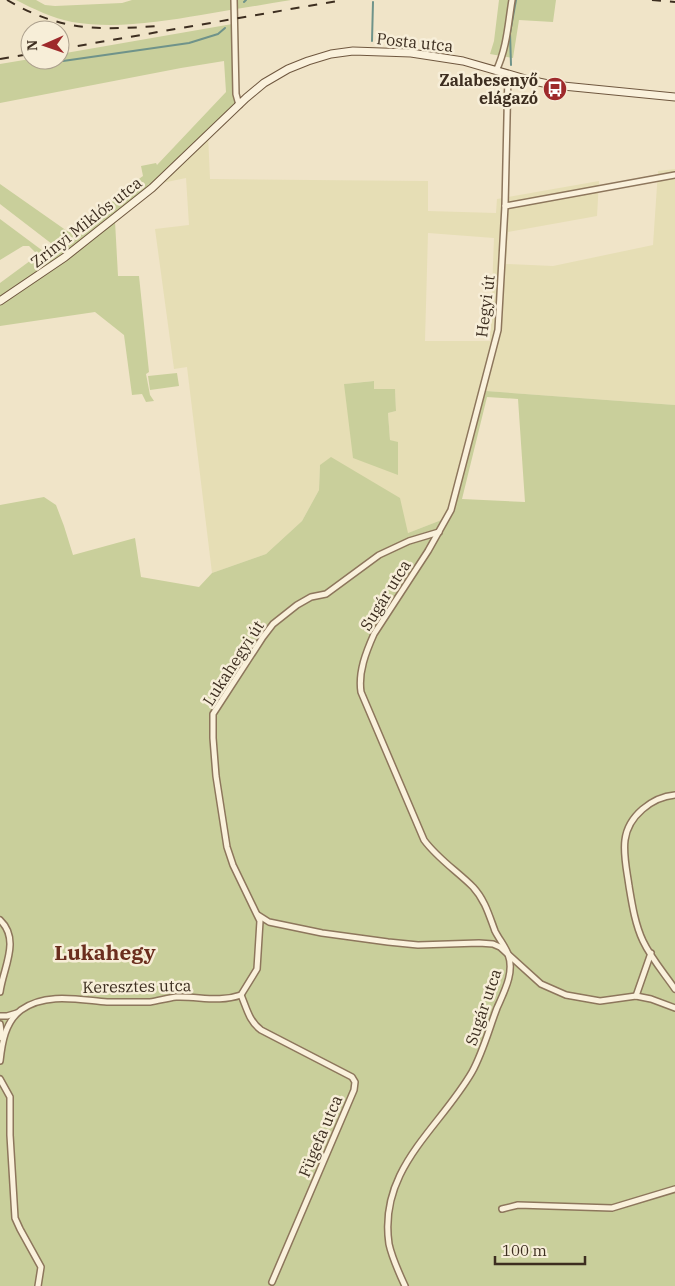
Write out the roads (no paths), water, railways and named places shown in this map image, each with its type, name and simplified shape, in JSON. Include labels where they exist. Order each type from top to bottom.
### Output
[{"type":"main road","name":"Posta utca","points":[[184,158],[264,83],[288,68],[320,57],[344,52],[372,51],[424,54],[463,61],[553,85],[675,97]]},
{"type":"main road","name":"Zrínyi Miklós utca","points":[[0,301],[94,236],[152,188],[184,158]]},
{"type":"street","points":[[234,0],[236,94],[239,105]]},
{"type":"street","points":[[496,70],[501,61],[506,42],[512,0]]},
{"type":"street","name":"Hegyi út","points":[[439,532],[451,510],[456,494],[498,330],[505,206],[508,74]]},
{"type":"street","points":[[505,206],[675,175]]},
{"type":"street","name":"Lukahegyi út","points":[[259,929],[258,915],[233,865],[227,848],[216,776],[213,714],[262,637],[273,624],[311,597],[326,594],[379,555],[409,541],[439,532]]},
{"type":"street","name":"Sugár utca","points":[[405,1286],[389,1245],[387,1218],[389,1202],[405,1163],[472,1071],[511,970],[508,955],[481,897],[473,887],[434,854],[424,840],[361,692],[360,680],[363,665],[374,634],[439,532]]},
{"type":"street","points":[[675,795],[658,799],[641,810],[630,824],[625,839],[625,857],[632,907],[643,940],[675,989]]},
{"type":"street","points":[[258,915],[269,922],[388,942],[493,944],[500,947],[541,984],[566,995],[600,1001],[636,996],[651,999],[675,1008]]},
{"type":"street","points":[[0,992],[10,949],[9,933],[1,922]]},
{"type":"street","points":[[241,995],[257,969],[259,929],[269,922]]},
{"type":"street","points":[[636,996],[650,953]]},
{"type":"street","name":"Keresztes utca","points":[[0,1016],[17,1013],[30,1005],[53,999],[152,1002],[176,997],[224,1000],[241,995]]},
{"type":"street","name":"Fügefa utca","points":[[241,995],[249,1018],[261,1030],[352,1077],[355,1082],[354,1090],[272,1282]]},
{"type":"street","points":[[2,1038],[17,1013]]},
{"type":"street","points":[[0,1024],[2,1038],[0,1061]]},
{"type":"street","points":[[1,1081],[10,1097],[10,1135],[15,1218],[41,1267],[38,1286]]},
{"type":"street","points":[[502,1209],[518,1205],[612,1208],[675,1188]]},
{"type":"waterway","points":[[511,65],[510,33],[516,0]]},
{"type":"waterway","points":[[372,41],[373,2]]},
{"type":"waterway","points":[[70,60],[189,43],[218,34],[225,28]]},
{"type":"railway","points":[[7,0],[46,18],[81,27],[159,26]]},
{"type":"railway","points":[[70,47],[343,0]]},
{"type":"railway","points":[[652,0],[675,2]]},
{"type":"railway","points":[[0,59],[20,56]]},
{"type":"place","name":"Zalabesenyő elágazó","points":[[555,89]]},
{"type":"district","name":"Lukahegy","points":[[105,953]]}]
